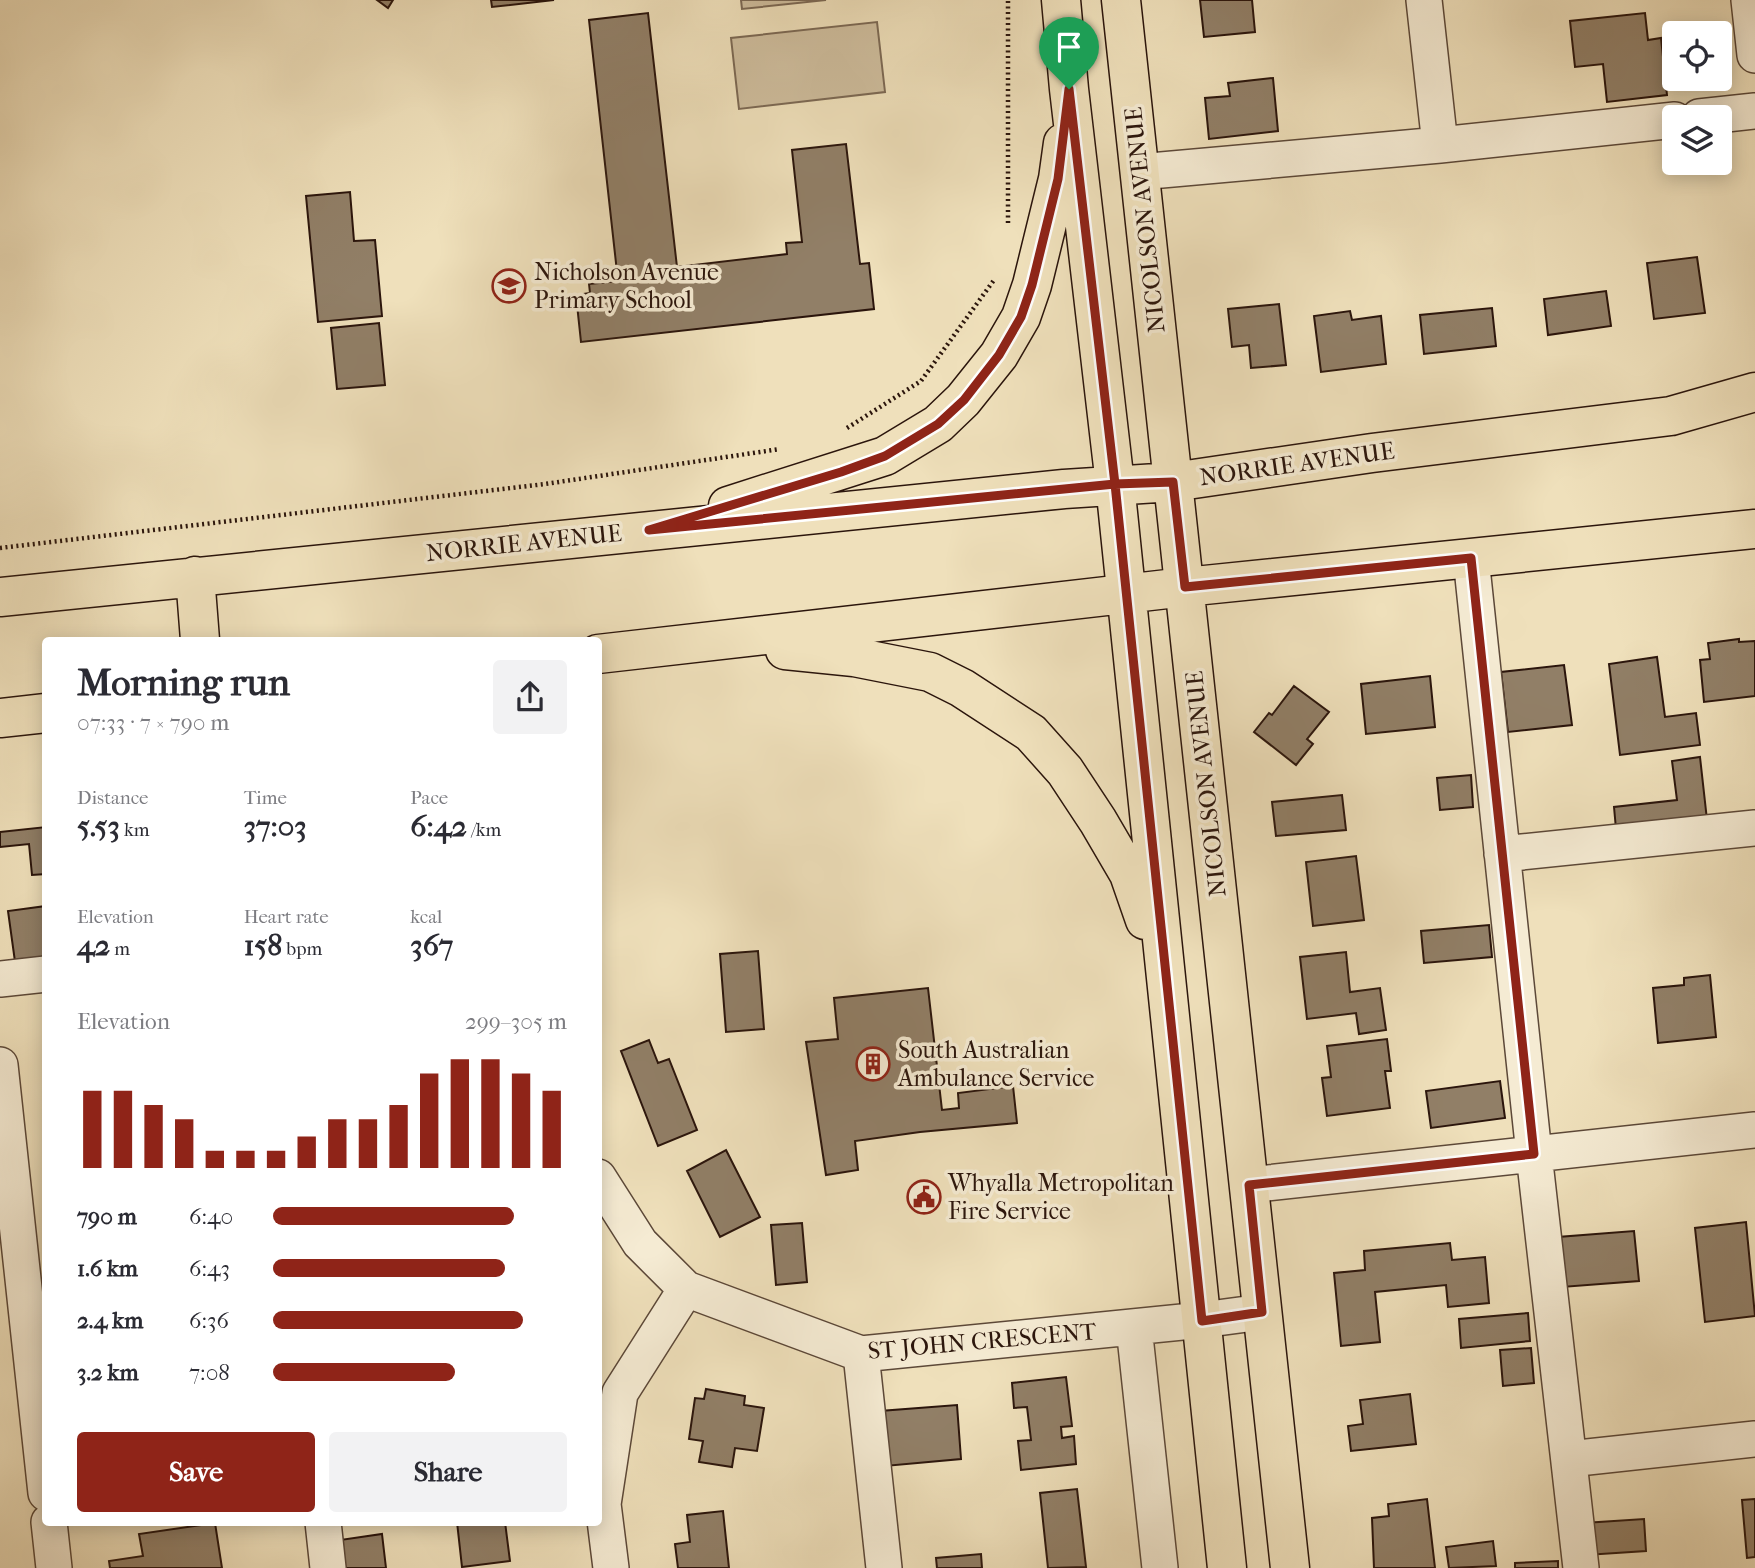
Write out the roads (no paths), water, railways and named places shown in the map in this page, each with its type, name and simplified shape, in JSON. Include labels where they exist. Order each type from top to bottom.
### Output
[{"type":"main road","points":[[1061,0],[1115,484],[1227,1568]]},
{"type":"main road","name":"NICOLSON AVENUE","points":[[1122,0],[1290,1568]]},
{"type":"main road","points":[[649,530],[841,472],[885,456],[938,424],[964,400],[999,355],[1021,317],[1032,285],[1058,179],[1069,89]]},
{"type":"main road","name":"NORRIE AVENUE","points":[[0,597],[1115,484],[1173,482],[1372,453],[1671,416],[1755,392]]},
{"type":"main road","points":[[602,654],[1185,587],[1755,529]]},
{"type":"main road","points":[[195,576],[200,637]]},
{"type":"main road","points":[[677,645],[816,652],[929,671],[962,688],[1031,733],[1065,771],[1129,874],[1166,981]]},
{"type":"main road","points":[[0,718],[42,713]]},
{"type":"street","points":[[1424,0],[1440,145]]},
{"type":"street","points":[[1749,0],[1755,55]]},
{"type":"street","points":[[1732,113],[1755,111]]},
{"type":"street","points":[[1139,172],[1440,145],[1662,121]]},
{"type":"street","points":[[1471,558],[1581,1568]]},
{"type":"street","points":[[1502,854],[1755,828]]},
{"type":"street","points":[[0,979],[42,974]]},
{"type":"street","points":[[0,1065],[9,1229],[42,1464]]},
{"type":"street","points":[[1249,1185],[1755,1130]]},
{"type":"street","name":"ST JOHN CRESCENT","points":[[602,1183],[640,1242],[686,1289],[861,1354],[1202,1321],[1262,1312]]},
{"type":"street","points":[[611,1568],[603,1504],[620,1393],[686,1289]]},
{"type":"street","points":[[1134,1327],[1160,1568]]},
{"type":"street","points":[[861,1354],[884,1568]]},
{"type":"street","points":[[1569,1459],[1755,1439]]},
{"type":"street","points":[[49,1526],[54,1568]]},
{"type":"street","points":[[323,1526],[328,1568]]},
{"type":"place","name":"Nicholson Avenue Primary School","points":[[509,286]]},
{"type":"place","name":"South Australian Ambulance Service","points":[[873,1064]]},
{"type":"place","name":"Whyalla Metropolitan Fire Service","points":[[924,1197]]}]
